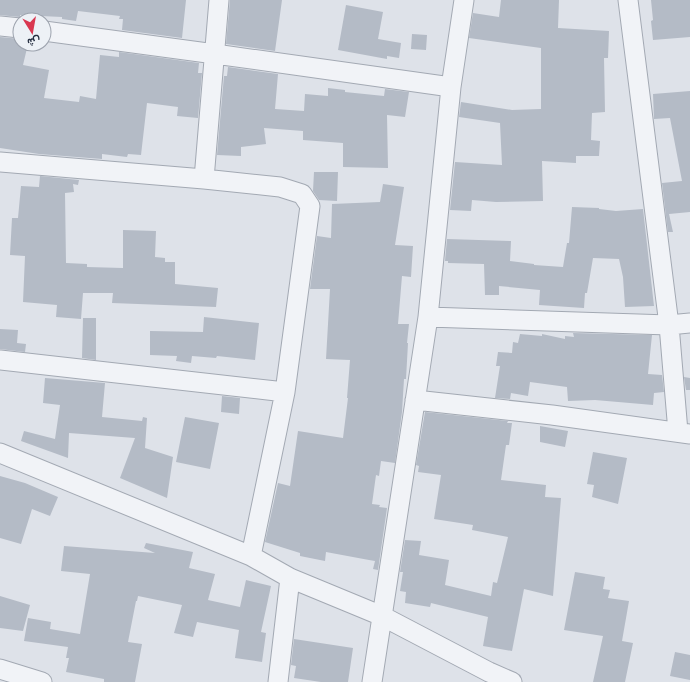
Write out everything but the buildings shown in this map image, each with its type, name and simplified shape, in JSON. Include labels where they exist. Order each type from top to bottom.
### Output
[{"type":"street","points":[[204,179],[220,0]]},
{"type":"street","points":[[372,682],[428,317],[451,87],[464,0]]},
{"type":"street","points":[[415,400],[552,415],[684,433],[628,0]]},
{"type":"street","points":[[0,26],[12,27]]},
{"type":"street","points":[[52,32],[451,87]]},
{"type":"street","points":[[0,162],[204,179],[280,187],[302,194],[310,206],[285,392],[251,556]]},
{"type":"street","points":[[428,317],[669,324],[690,323]]},
{"type":"street","points":[[0,360],[285,392]]},
{"type":"street","points":[[0,453],[251,556],[290,578],[382,616],[488,677],[512,682]]},
{"type":"street","points":[[278,682],[290,578]]},
{"type":"street","points":[[0,669],[42,682]]}]
